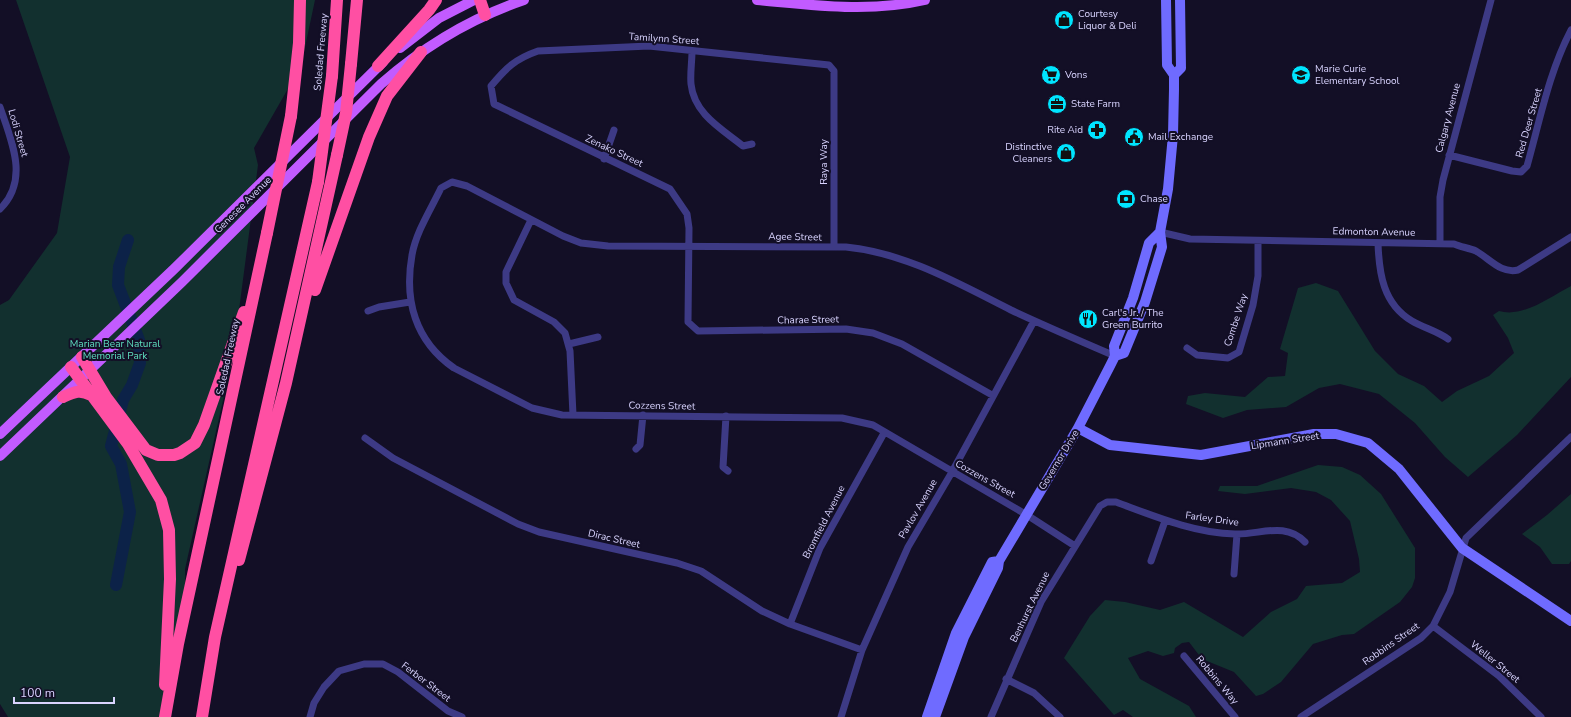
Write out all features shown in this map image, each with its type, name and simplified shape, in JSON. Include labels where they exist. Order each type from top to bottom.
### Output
[{"type":"highway","name":"Soledad Freeway","points":[[164,717],[178,644],[268,233],[292,116],[299,43],[300,0]]},
{"type":"highway","name":"Soledad Freeway","points":[[202,717],[215,637],[318,182],[332,76],[337,0]]},
{"type":"highway","points":[[215,637],[243,545],[286,383],[337,155],[346,113],[357,0]]},
{"type":"highway","points":[[378,66],[429,10],[436,0]]},
{"type":"highway","points":[[480,0],[485,15]]},
{"type":"highway","points":[[286,383],[317,283],[369,137],[387,96],[421,52]]},
{"type":"highway","points":[[71,367],[146,450],[158,455],[180,453],[195,443],[204,425],[261,262]]},
{"type":"highway","points":[[82,357],[91,370],[98,398],[128,444],[161,500],[169,530],[170,580],[165,661],[164,717]]},
{"type":"highway","points":[[63,397],[79,391],[98,398]]},
{"type":"main road","name":"Genesee Avenue","points":[[0,434],[147,296],[378,66],[438,18],[474,0]]},
{"type":"main road","name":"Genesee Avenue","points":[[0,456],[151,312],[381,84],[421,52],[469,23],[485,15],[524,0]]},
{"type":"main road","points":[[756,0],[841,8],[896,5],[925,0]]},
{"type":"main road","name":"Governor Drive","points":[[935,717],[964,637],[998,568],[998,560],[1027,515],[1078,428],[1115,356],[1114,346],[1134,298],[1150,243],[1160,232],[1168,189],[1173,135],[1174,75],[1167,65],[1166,0]]},
{"type":"main road","name":"Governor Drive","points":[[1174,75],[1181,68],[1180,0]]},
{"type":"main road","name":"Lipmann Street","points":[[1078,428],[1110,445],[1173,448],[1202,455],[1314,434],[1336,434],[1368,443],[1399,469],[1462,548],[1571,620]]},
{"type":"main road","name":"Governor Drive","points":[[927,717],[956,633],[992,562],[998,560]]},
{"type":"street","name":"Calgary Avenue","points":[[1440,244],[1440,198],[1449,155],[1491,0]]},
{"type":"street","name":"Red Deer Street","points":[[1449,155],[1512,172],[1521,172],[1527,166],[1561,48],[1571,30]]},
{"type":"street","name":"Tamilynn Street","points":[[494,104],[491,86],[508,66],[525,56],[538,51],[649,46],[825,63],[834,71],[834,76]]},
{"type":"street","points":[[692,50],[691,86],[699,108],[706,116],[743,146],[752,144]]},
{"type":"street","name":"Raya Way","points":[[834,76],[834,247]]},
{"type":"street","name":"Zenako Street","points":[[494,104],[670,189],[687,214],[690,246]]},
{"type":"street","name":"Lodi Street","points":[[0,107],[16,154],[16,179],[7,202],[0,209]]},
{"type":"street","points":[[0,132],[8,129]]},
{"type":"street","points":[[604,158],[614,130]]},
{"type":"street","name":"Cozzens Street","points":[[467,186],[452,182],[441,188],[412,254],[410,302],[417,325],[428,343],[446,363],[454,368],[532,408],[562,415],[842,418],[873,425],[1027,515],[1075,546]]},
{"type":"street","name":"Agee Street","points":[[467,186],[531,220],[581,243],[608,246],[834,247],[863,249],[882,253],[929,270],[1034,321],[1115,356]]},
{"type":"street","points":[[531,220],[506,272],[506,283],[514,300],[554,322],[566,333],[569,344],[573,415]]},
{"type":"street","name":"Edmonton Avenue","points":[[1160,232],[1190,239],[1454,244],[1474,250],[1503,270],[1510,272],[1518,270],[1571,237]]},
{"type":"street","name":"Combe Way","points":[[1187,348],[1197,355],[1228,358],[1239,352],[1253,305],[1258,276],[1258,241]]},
{"type":"street","points":[[1378,243],[1379,268],[1382,284],[1388,297],[1411,320],[1448,339]]},
{"type":"street","name":"Charae Street","points":[[690,246],[688,322],[698,330],[846,329],[873,333],[902,344],[992,395]]},
{"type":"street","points":[[368,311],[378,307],[410,302]]},
{"type":"street","name":"Pavlov Avenue","points":[[841,717],[862,650],[908,547],[952,472],[992,395],[1034,321]]},
{"type":"street","points":[[569,344],[598,337]]},
{"type":"street","points":[[636,449],[640,445],[643,415]]},
{"type":"street","points":[[726,416],[723,467],[728,471]]},
{"type":"street","name":"Bromfield Avenue","points":[[790,624],[820,548],[884,432]]},
{"type":"street","name":"Robbins Street","points":[[1301,717],[1421,638],[1433,626],[1450,592],[1466,538],[1571,437]]},
{"type":"street","name":"Dirac Street","points":[[365,438],[393,458],[518,524],[539,532],[677,563],[701,571],[762,611],[790,624],[862,650]]},
{"type":"street","name":"Benhurst Avenue","points":[[991,717],[1006,679],[1041,602],[1100,506],[1107,502],[1116,502]]},
{"type":"street","name":"Farley Drive","points":[[1116,502],[1165,521],[1237,534],[1285,530],[1297,534],[1305,542]]},
{"type":"street","points":[[1152,561],[1165,521]]},
{"type":"street","points":[[1234,574],[1237,534]]},
{"type":"street","name":"Weller Street","points":[[1433,626],[1499,676],[1542,717]]},
{"type":"street","name":"Robbins Way","points":[[1184,656],[1235,717]]},
{"type":"street","name":"Ferber Street","points":[[310,717],[314,703],[324,687],[339,671],[364,664],[383,664],[398,672],[448,711],[462,717]]},
{"type":"street","points":[[1006,679],[1034,693],[1060,717]]},
{"type":"green space","name":"Marian Bear Natural Memorial Park","points":[[16,0],[315,0],[301,66],[254,148],[258,165],[233,356],[185,569],[186,628],[171,717],[8,717],[0,704],[0,305],[9,300],[57,233],[70,157]]},
{"type":"green space","points":[[1316,283],[1338,291],[1375,351],[1398,374],[1424,386],[1442,402],[1457,391],[1489,376],[1514,353],[1508,338],[1493,315],[1499,311],[1517,312],[1527,309],[1545,301],[1571,286],[1571,377],[1517,435],[1468,477],[1445,457],[1415,423],[1379,394],[1340,384],[1319,388],[1286,407],[1247,410],[1223,418],[1186,404],[1188,396],[1205,393],[1245,397],[1268,377],[1285,376],[1288,353],[1280,349],[1298,288]]},
{"type":"green space","points":[[1318,465],[1342,467],[1360,475],[1381,494],[1415,548],[1415,578],[1412,587],[1400,602],[1354,634],[1342,635],[1313,644],[1281,682],[1263,694],[1256,696],[1234,672],[1202,659],[1189,642],[1182,643],[1175,648],[1174,653],[1163,656],[1148,651],[1128,658],[1140,679],[1189,706],[1196,717],[1133,717],[1123,710],[1114,715],[1064,658],[1090,616],[1105,600],[1125,602],[1160,610],[1184,602],[1243,637],[1271,612],[1297,599],[1306,586],[1342,583],[1360,572],[1359,559],[1350,521],[1331,500],[1316,492],[1291,488],[1245,494],[1218,491],[1220,486],[1257,486]]},
{"type":"green space","points":[[1571,494],[1571,561],[1569,564],[1552,564],[1540,547],[1522,534]]},
{"type":"waterway","points":[[116,585],[130,512],[121,464],[111,446],[123,400],[132,385],[140,363],[139,340],[118,285],[119,267],[128,240]]},
{"type":"place","name":"Courtesy Liquor & Deli","points":[[1064,20]]},
{"type":"place","name":"Vons","points":[[1051,75]]},
{"type":"place","name":"Marie Curie Elementary School","points":[[1301,75]]},
{"type":"place","name":"State Farm","points":[[1057,104]]},
{"type":"place","name":"Rite Aid","points":[[1097,130]]},
{"type":"place","name":"Mail Exchange","points":[[1134,137]]},
{"type":"place","name":"Distinctive Cleaners","points":[[1066,153]]},
{"type":"place","name":"Chase","points":[[1126,199]]},
{"type":"place","name":"Carl's Jr. / The Green Burrito","points":[[1088,319]]}]
